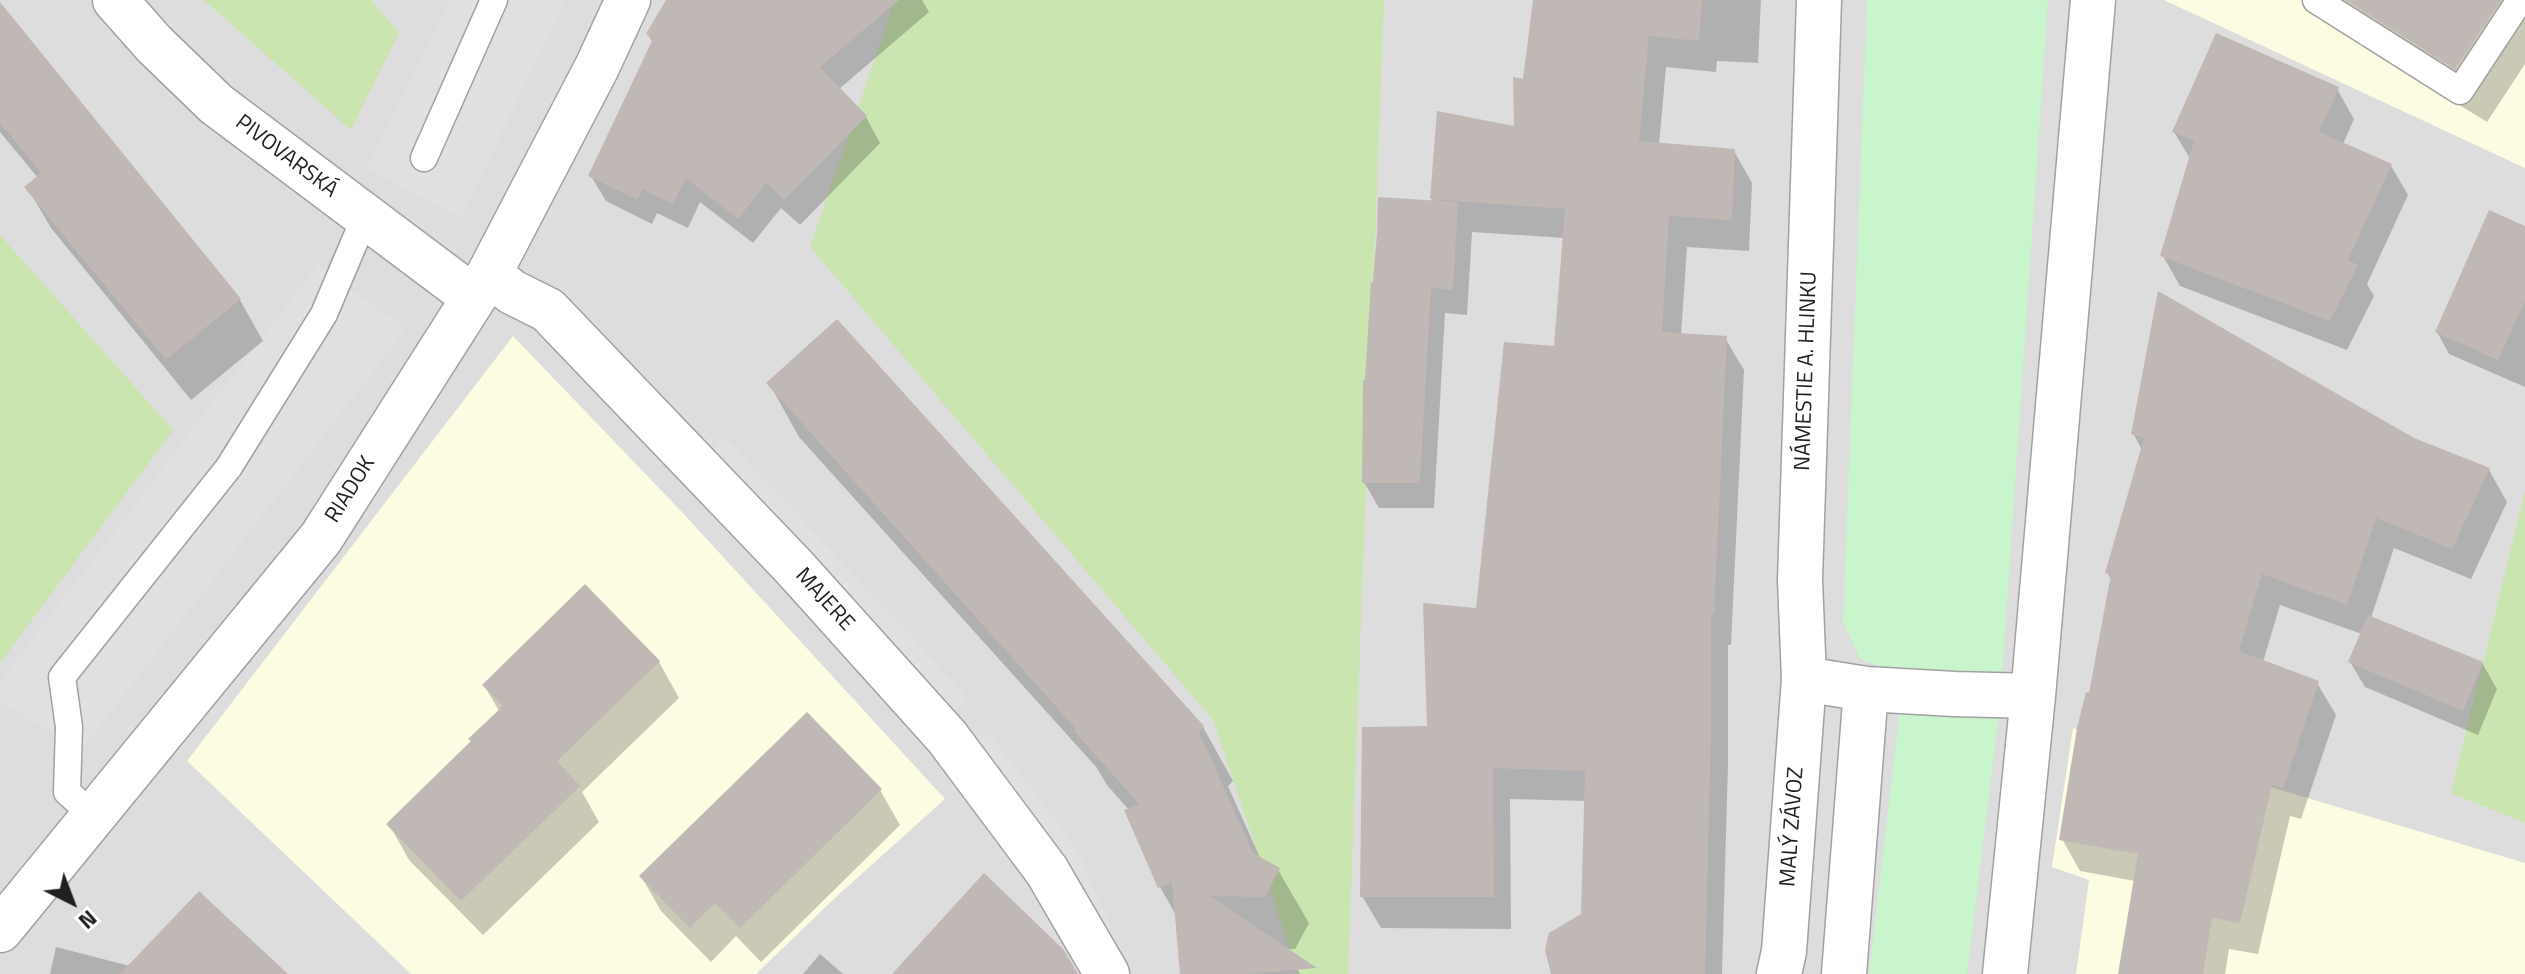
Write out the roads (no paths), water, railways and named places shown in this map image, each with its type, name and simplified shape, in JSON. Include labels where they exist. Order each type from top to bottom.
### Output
[{"type":"street","name":"PIVOVARSKÁ","points":[[115,0],[154,44],[216,104],[365,217],[481,285]]},
{"type":"street","name":"RIADOK","points":[[0,930],[321,538],[481,285],[597,67],[628,0]]},
{"type":"street","name":"NÁMESTIE A. HLINKU","points":[[1804,679],[1800,580],[1819,0]]},
{"type":"street","points":[[2005,974],[2033,696],[2093,0]]},
{"type":"street","name":"MAJERE","points":[[481,285],[512,292],[548,310],[794,567],[947,737],[1047,871],[1105,968]]},
{"type":"street","points":[[1804,679],[1866,689],[2033,696]]},
{"type":"street","name":"MALÝ ZÁVOZ","points":[[1779,974],[1784,951],[1804,679]]},
{"type":"street","points":[[1844,974],[1866,689]]},
{"type":"lane","points":[[424,158],[494,0]]},
{"type":"lane","points":[[2316,0],[2460,91],[2520,0]]},
{"type":"lane","points":[[95,817],[67,792],[69,727],[62,677],[229,467],[324,314],[365,217]]}]
